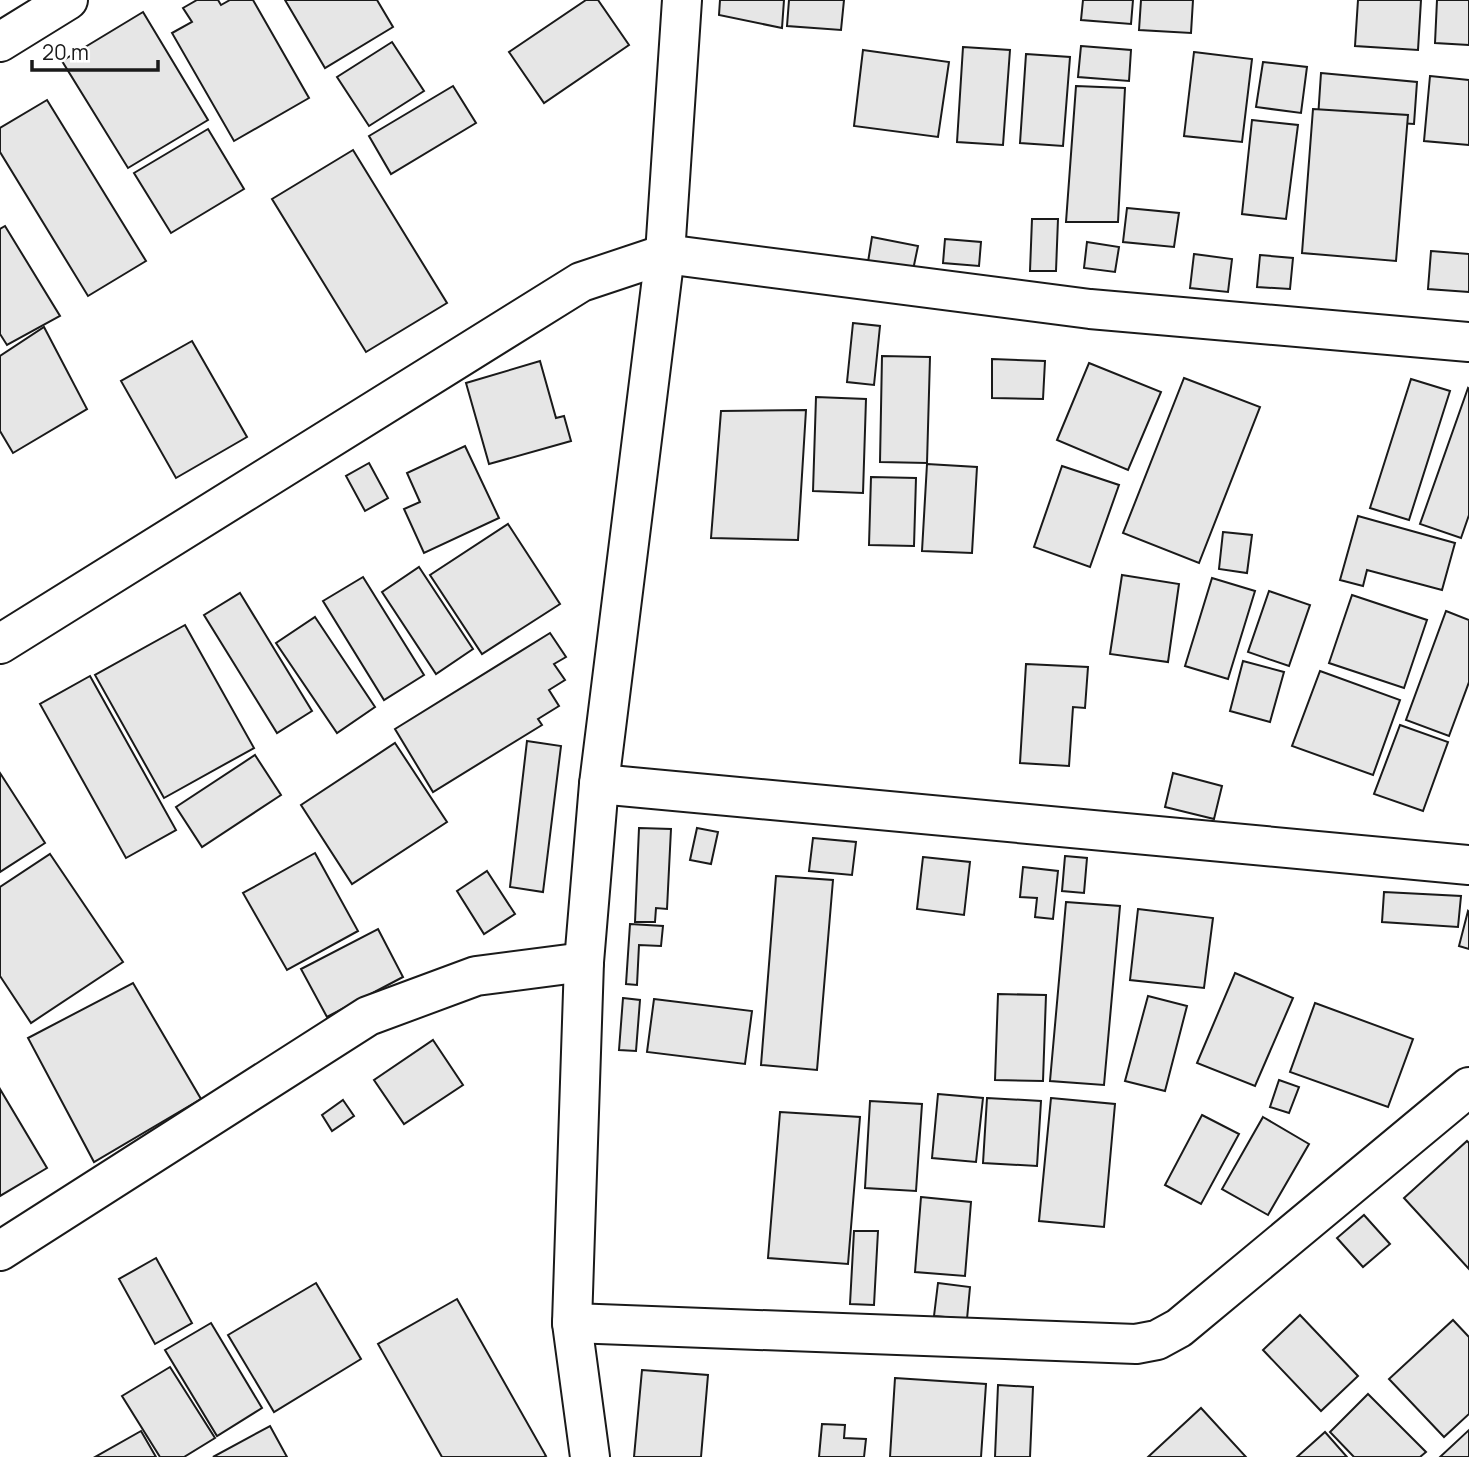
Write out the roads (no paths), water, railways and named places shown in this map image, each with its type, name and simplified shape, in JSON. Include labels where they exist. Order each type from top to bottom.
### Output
[{"type":"street","points":[[0,42],[68,0]]},
{"type":"street","points":[[590,1457],[572,1324],[583,962],[599,784],[665,254],[682,0]]},
{"type":"street","points":[[0,644],[581,282],[665,254],[1090,309],[1469,342]]},
{"type":"street","points":[[599,784],[1469,865]]},
{"type":"street","points":[[0,1251],[368,1016],[476,976],[583,962]]},
{"type":"street","points":[[572,1324],[1123,1343],[1157,1340],[1179,1328],[1469,1087]]}]
